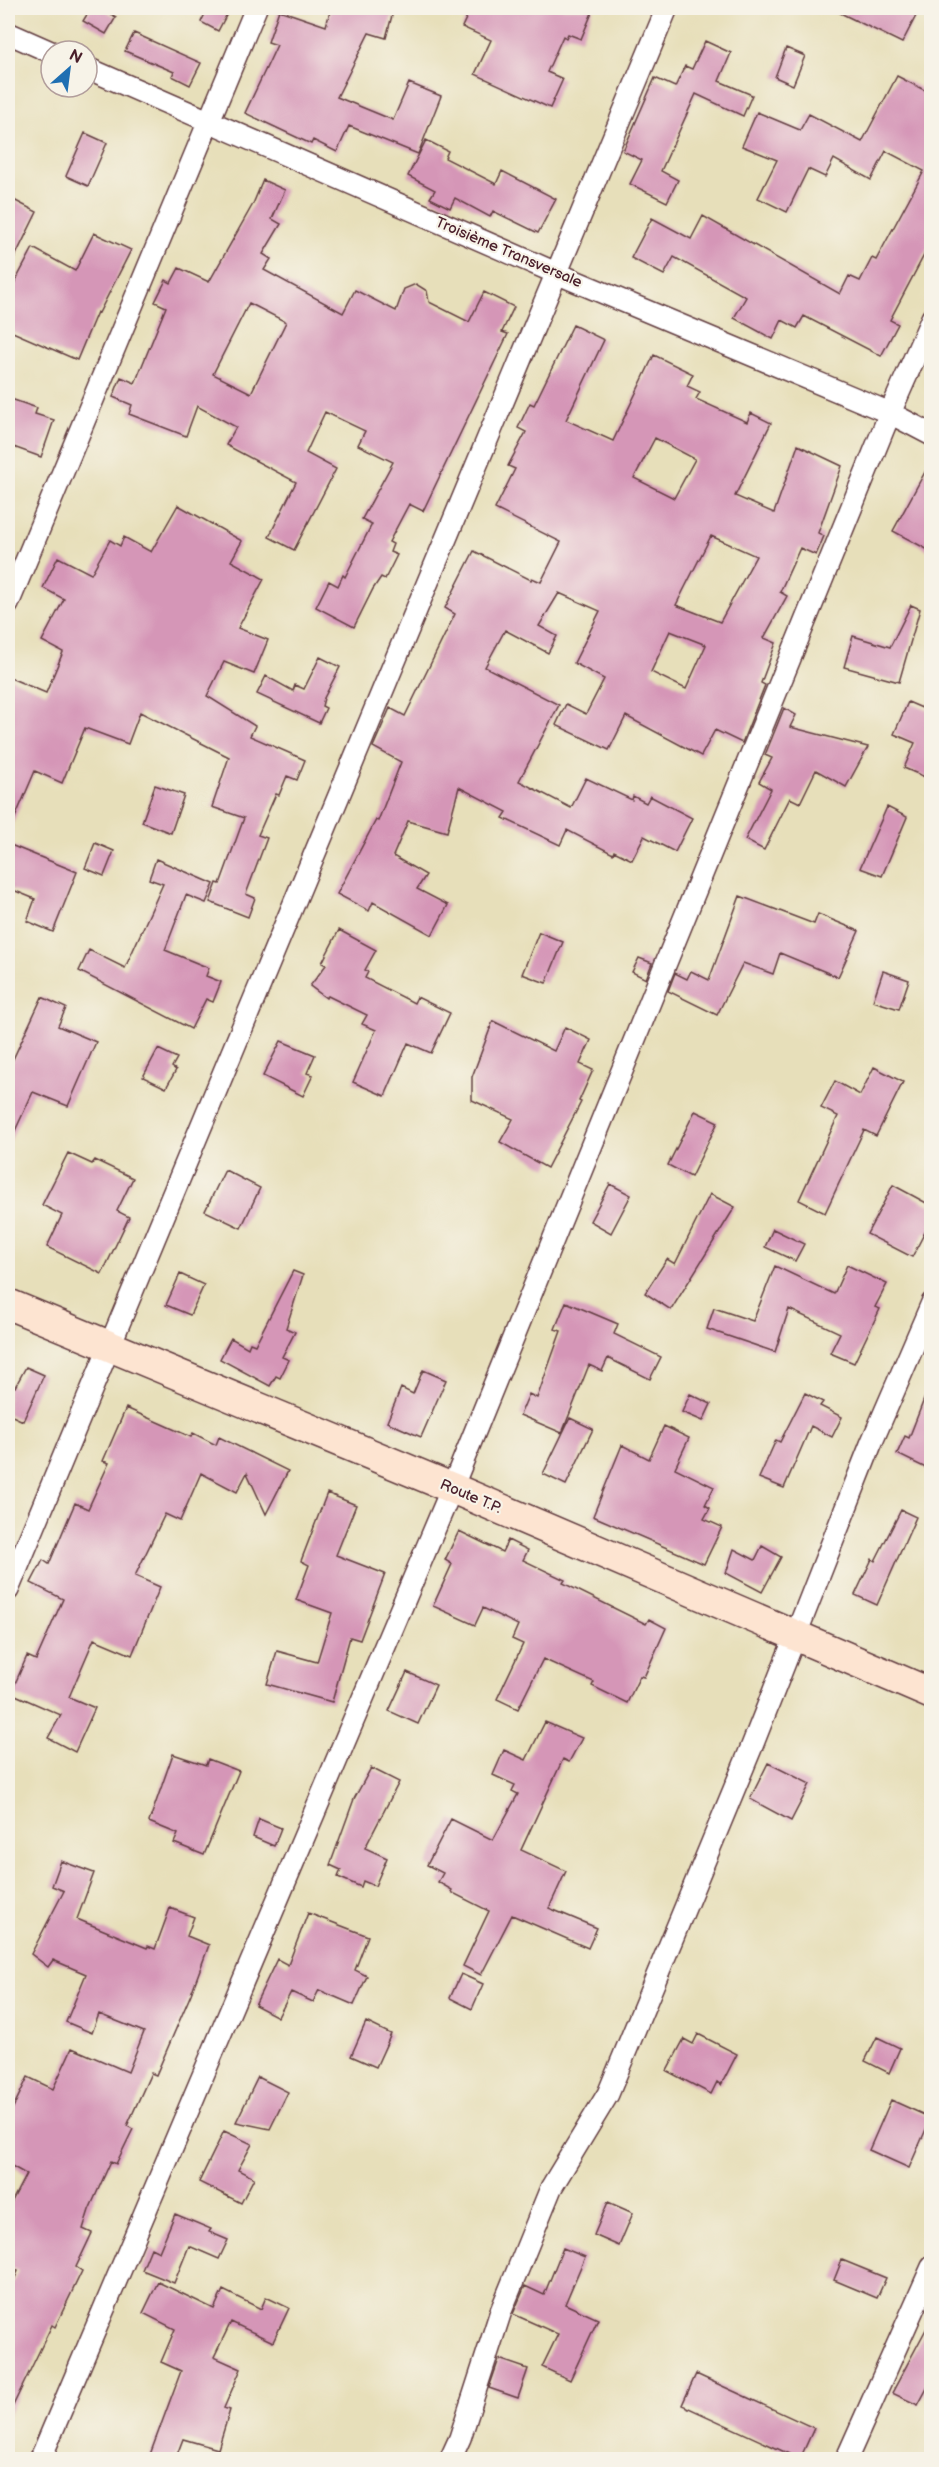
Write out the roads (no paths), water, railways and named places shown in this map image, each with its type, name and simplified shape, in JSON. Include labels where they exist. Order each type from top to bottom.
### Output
[{"type":"street","points":[[8,604],[256,8]]},
{"type":"street","points":[[8,1590],[667,8]]},
{"type":"street","points":[[8,33],[39,47]]},
{"type":"street","name":"Troisième Transversale","points":[[99,73],[556,273],[890,413],[932,435]]},
{"type":"street","points":[[40,2460],[452,1488],[890,413],[932,318]]},
{"type":"street","points":[[450,2460],[460,2438],[501,2311],[551,2188],[608,2094],[752,1746],[794,1635],[932,1303]]},
{"type":"street","name":"Route T.P.","points":[[8,1304],[452,1488],[932,1694]]},
{"type":"street","points":[[846,2460],[932,2267]]}]
